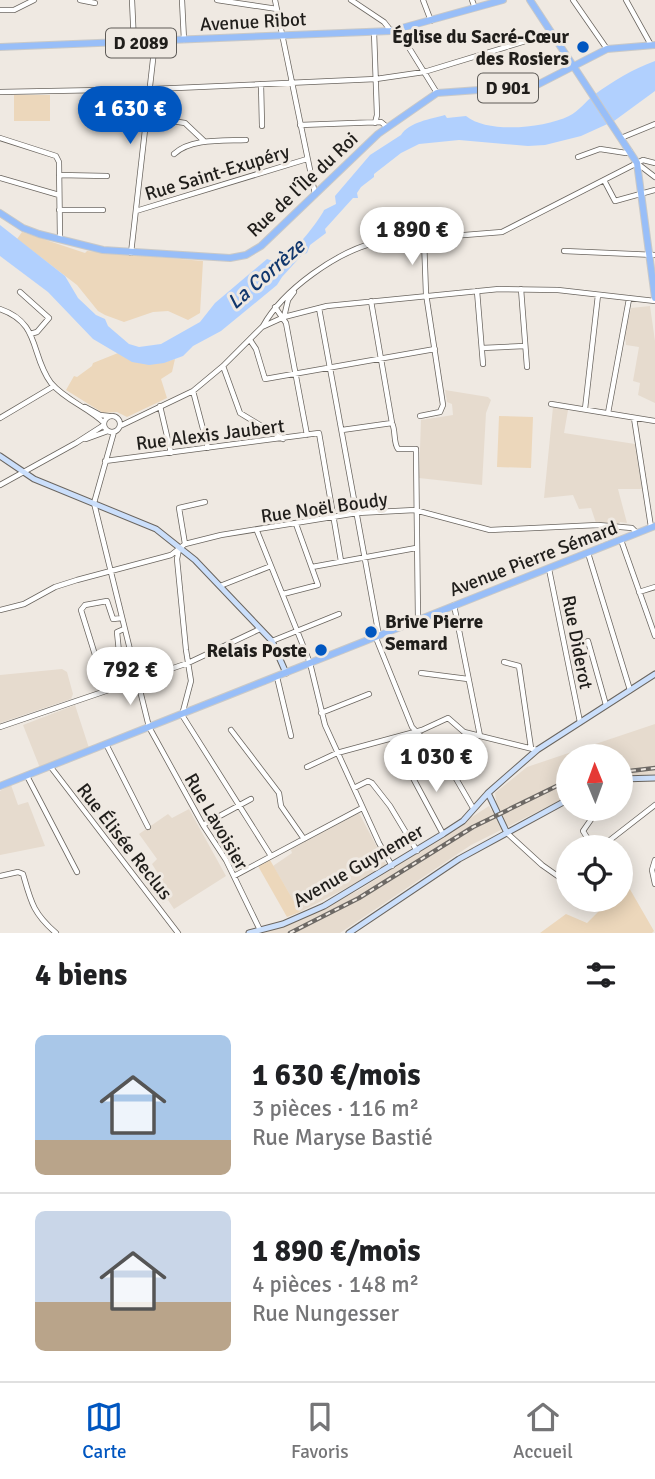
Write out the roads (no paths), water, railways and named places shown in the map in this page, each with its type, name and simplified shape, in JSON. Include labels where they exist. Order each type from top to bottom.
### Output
[{"type":"main road","name":"Avenue Ribot","points":[[0,47],[374,32],[431,21],[503,0]]},
{"type":"main road","points":[[530,0],[637,163],[652,255],[655,299]]},
{"type":"main road","name":"D 901","points":[[437,93],[535,86],[607,50],[653,45]]},
{"type":"main road","name":"Rue de l'Île du Roi","points":[[0,213],[23,228],[103,250],[226,258],[241,256],[261,246],[381,125],[437,93]]},
{"type":"main road","points":[[0,456],[21,473],[148,525],[195,560],[272,641],[286,673]]},
{"type":"main road","name":"Avenue Pierre Sémard","points":[[0,786],[653,527]]},
{"type":"main road","name":"Avenue Guynemer","points":[[249,933],[283,923],[324,906],[417,851],[463,821],[534,749],[655,674]]},
{"type":"main road","points":[[634,779],[655,778]]},
{"type":"main road","points":[[488,793],[506,833]]},
{"type":"main road","points":[[353,932],[442,869],[556,806]]},
{"type":"street","points":[[0,10],[14,10],[34,0]]},
{"type":"street","points":[[80,0],[95,3]]},
{"type":"street","points":[[132,0],[134,43]]},
{"type":"street","points":[[182,0],[184,40]]},
{"type":"street","points":[[217,0],[276,9]]},
{"type":"street","points":[[275,0],[315,194]]},
{"type":"street","points":[[351,0],[394,30],[437,93]]},
{"type":"street","points":[[423,0],[431,21]]},
{"type":"street","points":[[472,0],[475,8]]},
{"type":"street","points":[[573,0],[607,50]]},
{"type":"street","points":[[626,0],[653,45]]},
{"type":"street","points":[[300,125],[381,125],[377,114],[374,32]]},
{"type":"street","points":[[0,92],[150,89],[376,79],[424,72],[552,33]]},
{"type":"street","points":[[131,253],[155,42]]},
{"type":"street","points":[[261,84],[262,126]]},
{"type":"street","points":[[146,117],[185,123],[204,142]]},
{"type":"street","points":[[621,138],[655,124]]},
{"type":"street","points":[[0,138],[55,156],[59,162],[60,221],[57,239]]},
{"type":"street","points":[[174,154],[178,150],[204,142],[246,139]]},
{"type":"street","points":[[578,157],[600,149],[626,153],[630,151]]},
{"type":"street","name":"Rue Saint-Exupéry","points":[[136,211],[307,159]]},
{"type":"street","points":[[76,443],[111,432],[193,391],[250,340],[275,307],[338,256],[358,247],[377,243],[502,232],[605,182],[643,160],[655,163]]},
{"type":"street","points":[[637,163],[655,177]]},
{"type":"street","points":[[646,170],[655,163]]},
{"type":"street","points":[[60,175],[107,176]]},
{"type":"street","points":[[0,177],[59,195]]},
{"type":"street","points":[[605,182],[615,201],[655,190]]},
{"type":"street","points":[[60,211],[103,210]]},
{"type":"street","points":[[419,416],[436,414],[443,410],[426,294],[424,239]]},
{"type":"street","points":[[564,251],[652,255]]},
{"type":"street","points":[[297,288],[288,300],[284,317],[307,435]]},
{"type":"street","points":[[262,327],[284,317],[320,308],[426,294],[521,289],[655,299]]},
{"type":"street","points":[[521,289],[527,367]]},
{"type":"street","points":[[477,291],[483,364]]},
{"type":"street","points":[[20,292],[49,318],[37,332],[30,334]]},
{"type":"street","points":[[585,409],[598,295]]},
{"type":"street","points":[[608,413],[629,299]]},
{"type":"street","points":[[371,300],[392,423],[396,431],[396,446],[398,449],[416,449],[418,621]]},
{"type":"street","points":[[275,307],[284,317]]},
{"type":"street","points":[[320,308],[378,637],[415,732],[447,762],[473,808]]},
{"type":"street","points":[[0,309],[19,318],[30,334],[47,376],[54,386],[81,405],[111,432],[94,503]]},
{"type":"street","points":[[250,340],[256,349],[265,379],[435,349]]},
{"type":"street","points":[[482,348],[525,346]]},
{"type":"street","points":[[223,366],[240,414],[283,439]]},
{"type":"street","points":[[0,418],[54,386]]},
{"type":"street","points":[[193,391],[208,448]]},
{"type":"street","points":[[551,404],[655,421]]},
{"type":"street","points":[[81,405],[100,415],[127,420],[151,411]]},
{"type":"street","points":[[160,406],[172,453]]},
{"type":"street","points":[[0,485],[76,443],[113,416]]},
{"type":"street","points":[[113,416],[120,422],[120,426]]},
{"type":"street","points":[[634,418],[653,527]]},
{"type":"street","points":[[342,430],[392,423]]},
{"type":"street","name":"Rue Alexis Jaubert","points":[[105,461],[318,433],[333,517]]},
{"type":"street","points":[[185,544],[179,508],[205,502]]},
{"type":"street","name":"Rue Lavoisier","points":[[94,503],[149,727],[234,876],[260,930]]},
{"type":"street","name":"Rue Noël Boudy","points":[[0,610],[24,604],[55,587],[171,555],[185,544],[221,535],[357,513],[415,510],[490,530],[598,526],[629,527],[638,533]]},
{"type":"street","points":[[333,517],[341,561]]},
{"type":"street","points":[[283,594],[318,585],[296,524]]},
{"type":"street","points":[[257,531],[310,663],[321,713],[337,753],[392,866]]},
{"type":"street","points":[[621,540],[655,636]]},
{"type":"street","points":[[312,567],[416,548]]},
{"type":"street","points":[[179,549],[177,559],[191,681],[182,715],[271,856]]},
{"type":"street","points":[[588,553],[630,690]]},
{"type":"street","points":[[220,586],[271,566]]},
{"type":"street","name":"Rue Diderot","points":[[549,569],[580,722]]},
{"type":"street","points":[[639,593],[655,587]]},
{"type":"street","points":[[122,618],[113,619],[107,601],[85,606],[81,610],[96,659],[120,652],[117,632],[124,629]]},
{"type":"street","points":[[454,606],[480,736]]},
{"type":"street","points":[[272,641],[339,614]]},
{"type":"street","points":[[0,727],[188,663],[260,629]]},
{"type":"street","points":[[588,641],[606,705]]},
{"type":"street","points":[[307,767],[337,753],[415,732],[448,718],[464,732],[534,749],[519,666],[504,662]]},
{"type":"street","points":[[421,673],[468,679]]},
{"type":"street","points":[[277,677],[290,736]]},
{"type":"street","points":[[321,713],[369,694]]},
{"type":"street","points":[[231,730],[279,793],[281,806],[304,839]]},
{"type":"street","points":[[106,744],[148,827]]},
{"type":"street","points":[[406,765],[443,834]]},
{"type":"street","name":"Rue Élisée Reclus","points":[[50,766],[178,933]]},
{"type":"street","points":[[27,776],[77,872]]},
{"type":"street","points":[[354,788],[369,781],[372,783],[390,806],[417,851]]},
{"type":"street","points":[[203,825],[251,799]]},
{"type":"street","points":[[616,835],[655,805]]},
{"type":"street","points":[[234,876],[362,808]]},
{"type":"street","points":[[506,833],[556,875]]},
{"type":"street","points":[[655,860],[652,870],[655,884]]},
{"type":"street","points":[[0,876],[18,872],[23,874],[37,916],[56,933]]},
{"type":"water","name":"La Corrèze","points":[[655,61],[655,91],[614,121],[581,136],[545,145],[528,146],[459,140],[419,144],[401,153],[361,187],[357,193],[358,198],[353,198],[325,229],[326,233],[310,245],[307,253],[302,255],[277,285],[221,331],[193,346],[183,356],[164,363],[149,365],[132,362],[93,339],[48,292],[0,256],[0,225],[65,276],[78,298],[96,315],[105,319],[108,326],[129,344],[139,347],[161,344],[200,322],[215,303],[267,259],[276,262],[301,241],[324,210],[336,204],[335,196],[370,155],[409,127],[445,115],[447,118],[466,116],[476,122],[502,127],[545,124],[573,114],[616,80]]},
{"type":"railway","points":[[634,770],[655,768]]},
{"type":"railway","points":[[290,933],[359,898],[473,827],[556,786]]},
{"type":"place","name":"Église du Sacré-Cœur des Rosiers","points":[[583,47]]},
{"type":"place","name":"Brive Pierre Semard","points":[[371,632]]},
{"type":"place","name":"Relais Poste","points":[[321,650]]}]
